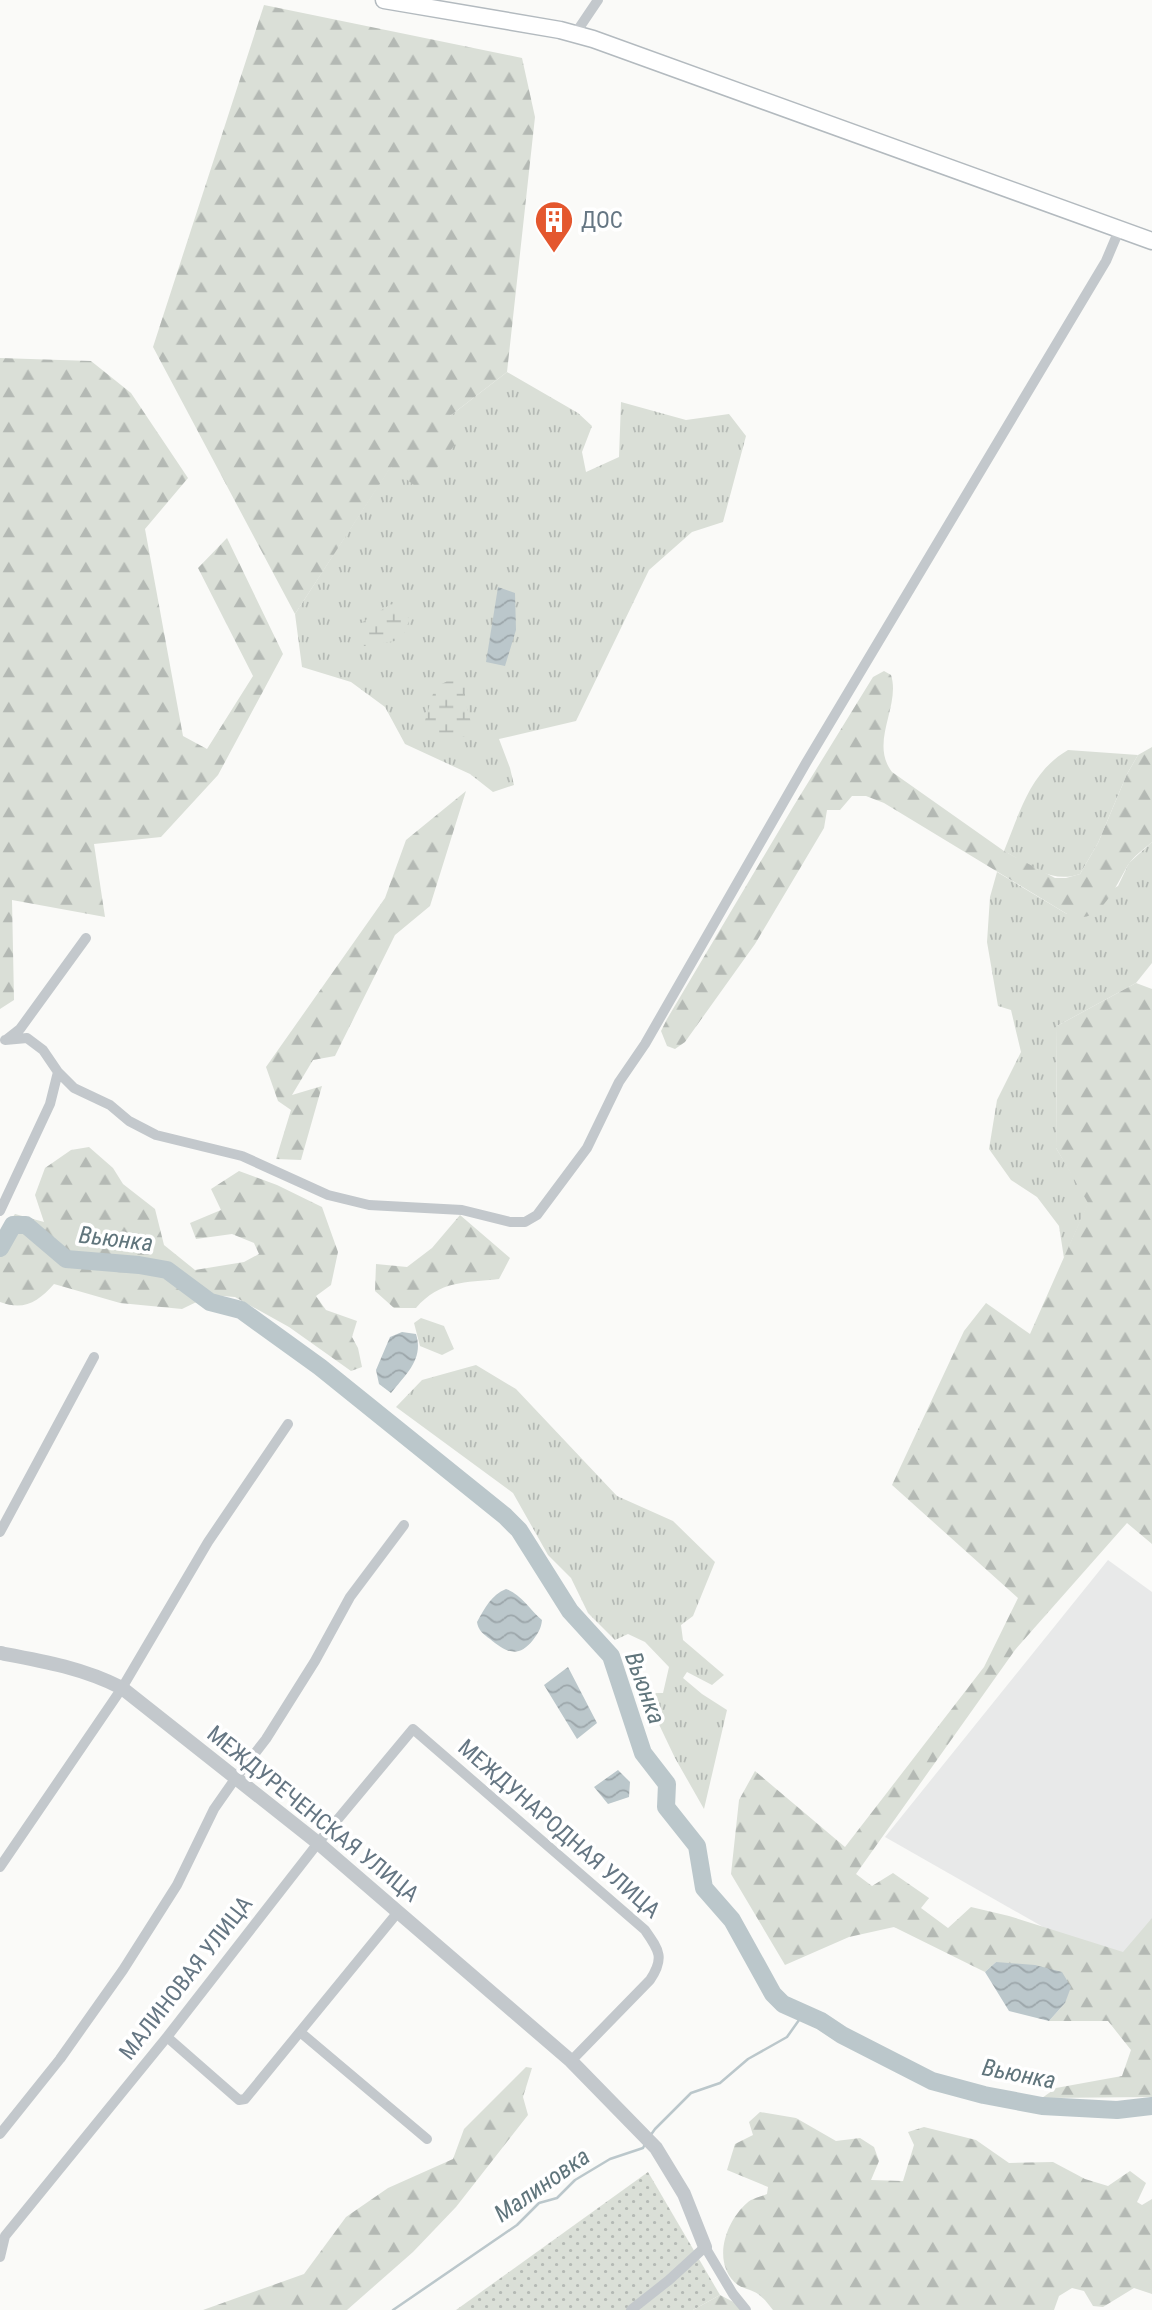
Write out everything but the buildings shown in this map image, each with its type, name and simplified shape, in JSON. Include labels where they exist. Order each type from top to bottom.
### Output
[{"type":"main road","points":[[384,0],[575,34],[633,51],[1152,241]]},
{"type":"street","points":[[575,34],[598,0]]},
{"type":"street","points":[[3,1041],[27,1038],[43,1050],[58,1072],[74,1088],[110,1105],[129,1121],[156,1135],[243,1156],[328,1195],[369,1205],[462,1210],[510,1222],[525,1222],[537,1215],[587,1148],[618,1082],[645,1044],[806,763],[1106,261],[1120,228]]},
{"type":"street","points":[[3,1041],[20,1029],[86,938]]},
{"type":"street","points":[[0,1211],[50,1104],[58,1072]]},
{"type":"street","points":[[0,1532],[94,1357]]},
{"type":"street","points":[[0,1867],[122,1688],[208,1542],[288,1424]]},
{"type":"street","points":[[0,2134],[60,2059],[123,1970],[177,1885],[214,1809],[266,1739],[315,1661],[350,1597],[404,1525]]},
{"type":"street","name":"МЕЖДУРЕЧЕНСКАЯ УЛИЦА","points":[[0,1653],[68,1666],[122,1688],[318,1843],[571,2061],[656,2148],[684,2194],[705,2246]]},
{"type":"street","name":"МАЛИНОВАЯ УЛИЦА","points":[[0,2257],[5,2236],[167,2037],[318,1843],[413,1729]]},
{"type":"street","name":"МЕЖДУНАРОДНАЯ УЛИЦА","points":[[413,1729],[645,1930],[656,1946],[660,1958],[658,1969],[650,1980],[571,2061]]},
{"type":"street","points":[[167,2037],[239,2100],[245,2099],[398,1913]]},
{"type":"street","points":[[300,2032],[427,2139]]},
{"type":"street","points":[[631,2310],[669,2280],[705,2246],[733,2294],[746,2310]]},
{"type":"shaded area","points":[[1108,1560],[1152,1592],[1152,1989],[885,1837]]},
{"type":"green space","points":[[264,5],[522,58],[535,117],[507,372],[450,416],[457,442],[420,490],[391,467],[295,614],[153,347]]},
{"type":"green space","points":[[0,358],[91,361],[131,393],[188,478],[145,529],[183,736],[207,749],[253,676],[198,568],[227,538],[283,654],[218,775],[161,837],[94,844],[105,917],[12,900],[14,1000],[0,1009]]},
{"type":"green space","points":[[507,372],[578,413],[592,426],[582,452],[586,472],[619,457],[621,402],[686,420],[729,414],[746,436],[723,522],[692,532],[649,570],[576,721],[499,739],[514,785],[493,792],[470,774],[405,744],[385,707],[351,682],[302,667],[295,614],[391,466],[420,489],[450,416]]},
{"type":"green space","points":[[391,604],[410,619],[401,640],[364,646],[358,625]]},
{"type":"green space","points":[[884,671],[891,675],[893,687],[884,736],[886,760],[892,772],[1004,851],[1055,878],[1080,874],[1098,843],[1127,774],[1138,755],[1152,747],[1152,842],[1130,862],[1098,911],[1079,917],[1067,914],[884,803],[866,796],[852,796],[840,810],[827,810],[824,828],[755,944],[685,1042],[675,1049],[667,1046],[661,1031],[667,1019],[873,677]]},
{"type":"green space","points":[[465,673],[465,700],[474,734],[451,740],[424,724],[435,687]]},
{"type":"green space","points":[[1068,750],[1138,755],[1127,774],[1098,843],[1080,874],[1060,877],[1041,872],[1004,851],[1035,781],[1055,759]]},
{"type":"green space","points":[[466,791],[430,906],[395,935],[335,1056],[313,1060],[292,1095],[322,1086],[301,1160],[276,1159],[291,1110],[278,1101],[266,1067],[385,898],[406,840]]},
{"type":"green space","points":[[1152,842],[1152,963],[1136,983],[1057,1026],[1056,1148],[1089,1202],[1064,1258],[1059,1226],[1037,1197],[1011,1180],[989,1149],[997,1100],[1021,1052],[1011,1010],[998,1006],[987,942],[990,897],[997,872],[1067,914],[1118,886],[1129,863]]},
{"type":"green space","points":[[1136,983],[1152,989],[1152,1544],[1127,1523],[1015,1650],[856,1874],[872,1886],[893,1873],[929,1898],[921,1908],[948,1928],[971,1907],[1009,1916],[1123,1952],[1152,1918],[1152,2097],[1042,2098],[1056,2088],[1122,2076],[1131,2050],[1108,2021],[1049,2021],[1065,2003],[996,1962],[985,1972],[894,1927],[849,1937],[785,1965],[731,1874],[739,1800],[755,1771],[845,1847],[984,1667],[1018,1598],[892,1485],[964,1331],[986,1303],[1030,1334],[1088,1203],[1056,1148],[1057,1026]]},
{"type":"green space","points":[[89,1147],[113,1168],[123,1184],[155,1209],[164,1245],[195,1270],[244,1262],[259,1254],[254,1243],[232,1234],[196,1239],[190,1223],[221,1210],[211,1189],[239,1171],[277,1185],[322,1207],[338,1252],[331,1285],[316,1296],[326,1310],[357,1321],[352,1337],[358,1348],[362,1367],[351,1371],[289,1327],[235,1297],[211,1295],[182,1309],[120,1303],[54,1284],[30,1303],[16,1306],[0,1302],[0,1233],[15,1214],[44,1222],[35,1195],[45,1168],[71,1150]]},
{"type":"green space","points":[[460,1215],[510,1258],[499,1279],[454,1285],[434,1292],[416,1308],[394,1308],[375,1291],[376,1264],[407,1267],[432,1248]]},
{"type":"green space","points":[[421,1318],[444,1326],[454,1349],[442,1355],[420,1346],[414,1323]]},
{"type":"green space","points":[[476,1365],[516,1389],[617,1496],[673,1521],[715,1562],[693,1616],[681,1625],[683,1640],[724,1675],[712,1685],[687,1672],[683,1678],[727,1710],[704,1809],[675,1758],[644,1693],[663,1693],[669,1667],[645,1642],[628,1634],[615,1640],[588,1613],[571,1578],[548,1555],[513,1493],[396,1407],[422,1380]]},
{"type":"green space","points":[[526,2067],[532,2068],[523,2097],[528,2115],[456,2207],[413,2252],[347,2310],[203,2310],[304,2274],[346,2217],[388,2188],[453,2159],[464,2129]]},
{"type":"green space","points":[[760,2112],[796,2118],[836,2141],[860,2138],[874,2147],[879,2161],[871,2180],[903,2181],[914,2145],[908,2132],[924,2127],[976,2140],[1009,2163],[1053,2162],[1085,2179],[1108,2186],[1130,2171],[1146,2183],[1137,2202],[1142,2205],[1152,2199],[1152,2294],[1134,2288],[1103,2307],[1093,2306],[1084,2291],[1072,2288],[1059,2296],[1054,2310],[773,2310],[754,2291],[738,2285],[725,2266],[723,2255],[727,2232],[739,2211],[751,2200],[767,2194],[768,2187],[727,2170],[735,2144],[753,2135],[749,2122]]},
{"type":"green space","points":[[648,2172],[720,2295],[693,2310],[456,2310]]},
{"type":"green space","points":[[720,2295],[749,2310],[693,2310]]},
{"type":"water","points":[[498,587],[515,593],[516,630],[505,666],[486,662]]},
{"type":"water","points":[[402,1332],[416,1334],[418,1351],[408,1373],[391,1393],[379,1384],[376,1370],[390,1337]]},
{"type":"water","points":[[506,1589],[521,1598],[542,1620],[539,1631],[528,1646],[512,1652],[481,1632],[477,1622],[492,1598]]},
{"type":"water","points":[[568,1667],[597,1723],[577,1739],[544,1685]]},
{"type":"water","points":[[618,1770],[630,1782],[629,1797],[608,1804],[594,1787]]},
{"type":"water","points":[[996,1962],[1035,1965],[1062,1972],[1071,1987],[1065,2003],[1049,2021],[1009,2011],[985,1972]]},
{"type":"waterway","name":"Вьюнка","points":[[0,1248],[13,1225],[26,1225],[66,1259],[167,1270],[210,1302],[241,1310],[320,1367],[505,1516],[519,1530],[570,1611],[611,1656],[643,1753],[667,1784],[666,1807],[697,1846],[704,1888],[732,1920],[773,1994],[783,2004],[821,2021],[842,2035],[932,2081],[984,2095],[1042,2106],[1117,2110],[1152,2106]]},
{"type":"waterway","name":"Малиновка","points":[[650,2136],[691,2093],[720,2083],[748,2059],[787,2037],[804,2013]]},
{"type":"waterway","name":"Малиновка","points":[[393,2310],[517,2225],[539,2203],[557,2198],[575,2180],[610,2159],[643,2148],[645,2144]]},
{"type":"place","name":"ДОС","points":[[554,254]]}]
